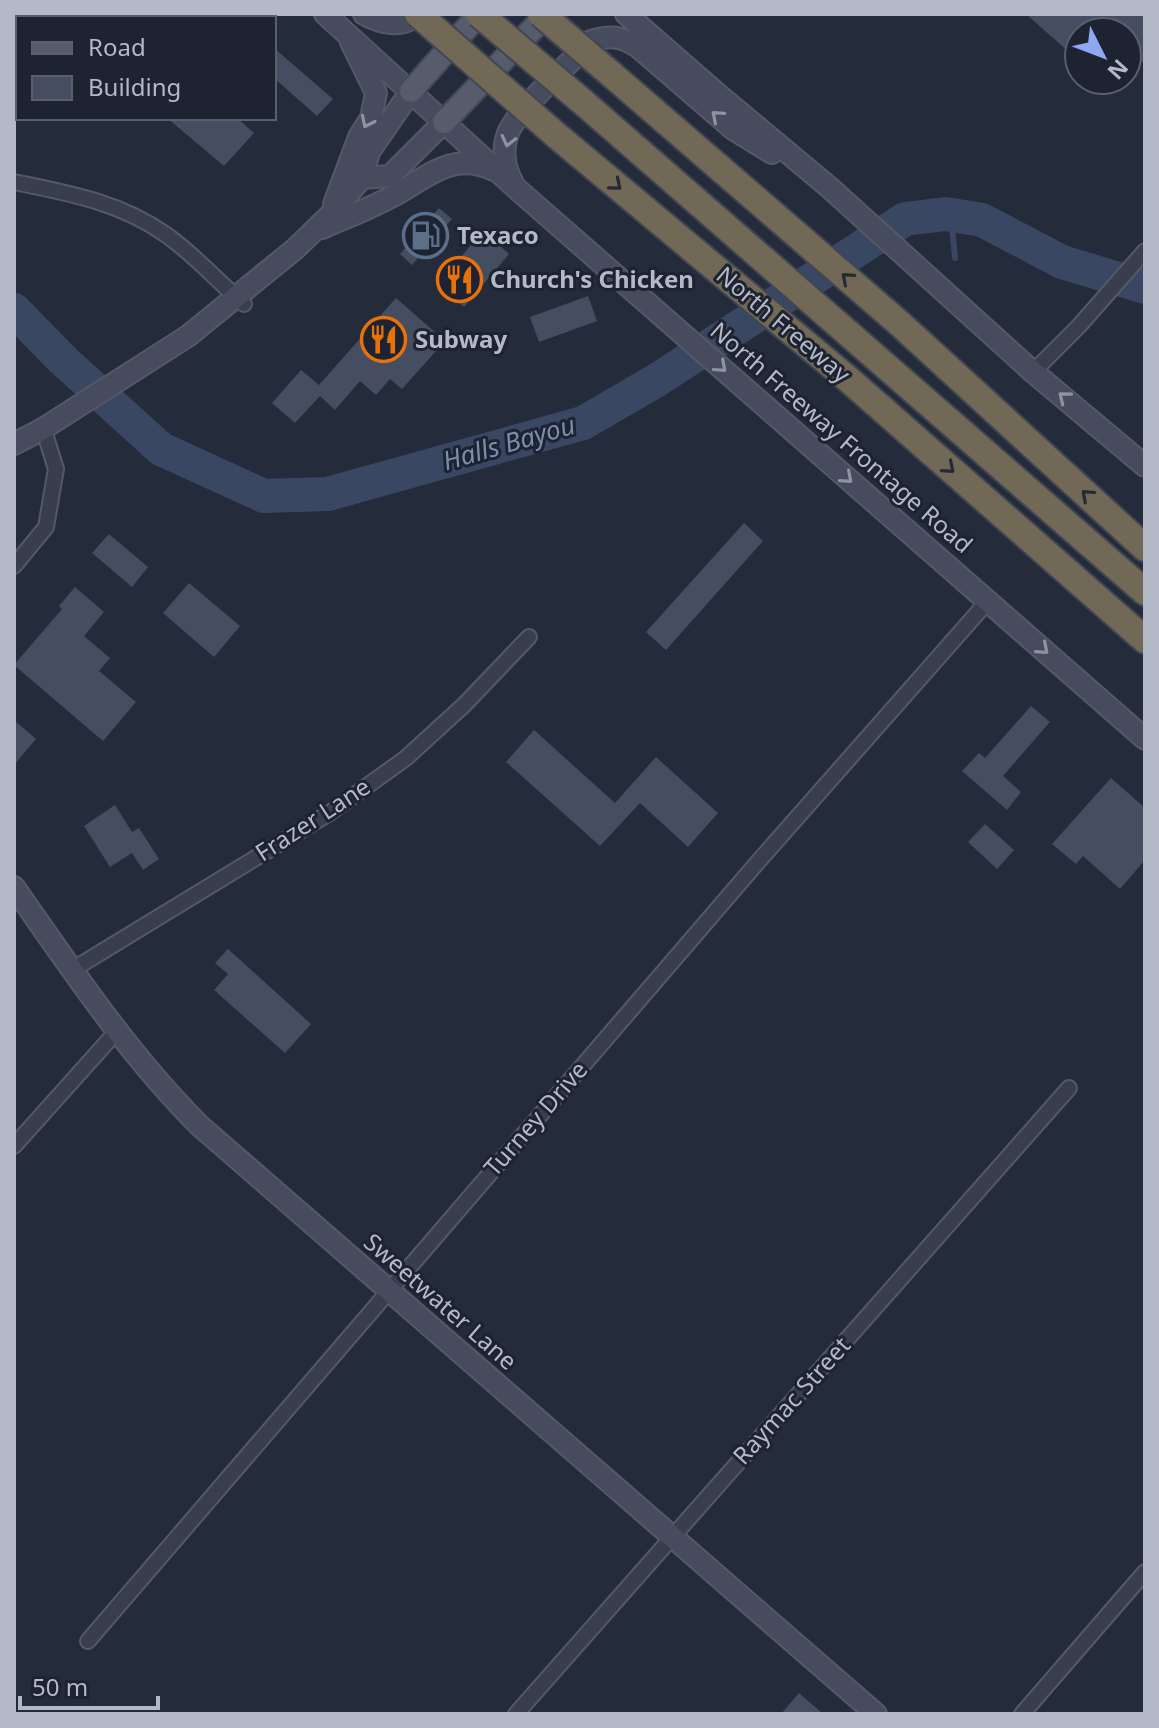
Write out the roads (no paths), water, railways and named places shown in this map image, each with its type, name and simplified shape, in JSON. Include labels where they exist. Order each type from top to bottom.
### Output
[{"type":"highway","name":"North Freeway","points":[[417,14],[556,135],[848,379],[1145,640]]},
{"type":"highway","name":"North Freeway","points":[[479,14],[1145,592]]},
{"type":"highway","points":[[544,14],[899,323],[1145,548]]},
{"type":"main road","name":"North Freeway Frontage Road","points":[[325,14],[517,189],[1145,739]]},
{"type":"main road","points":[[364,14],[374,20],[397,23],[412,19],[417,14]]},
{"type":"main road","points":[[14,444],[48,426],[241,301],[329,216],[362,178],[369,152],[411,91],[479,14]]},
{"type":"main road","points":[[362,178],[390,176],[544,14]]},
{"type":"main road","points":[[626,14],[641,22],[1033,372],[1145,466]]},
{"type":"main road","points":[[329,216],[359,137],[371,118],[376,93],[349,35]]},
{"type":"main road","points":[[517,189],[505,163],[507,135],[514,122],[591,41],[608,36],[624,38],[638,47],[733,129],[830,188]]},
{"type":"main road","points":[[314,231],[391,197],[440,167],[471,164],[501,174]]},
{"type":"main road","name":"Sweetwater Lane","points":[[14,887],[117,1031],[161,1086],[200,1126],[876,1714]]},
{"type":"street","points":[[14,182],[91,198],[131,213],[165,234],[241,301]]},
{"type":"street","points":[[1033,372],[1079,326],[1145,251]]},
{"type":"street","points":[[14,566],[46,527],[56,469],[46,437],[48,426]]},
{"type":"street","name":"Turney Drive","points":[[88,1641],[757,863],[988,601]]},
{"type":"street","name":"Frazer Lane","points":[[72,970],[331,812],[406,758],[464,705],[529,637]]},
{"type":"street","points":[[14,1146],[117,1031]]},
{"type":"street","name":"Raymac Street","points":[[516,1714],[1069,1088]]},
{"type":"street","points":[[1022,1714],[1145,1572]]},
{"type":"waterway","name":"Halls Bayou","points":[[14,310],[63,360],[161,449],[264,496],[328,494],[583,423],[657,380],[905,219],[946,214],[982,220],[1062,262],[1145,287]]},
{"type":"waterway","points":[[951,215],[955,258]]},
{"type":"place","name":"Texaco","points":[[426,236]]},
{"type":"place","name":"Church's Chicken","points":[[459,280]]},
{"type":"place","name":"Subway","points":[[384,340]]}]
